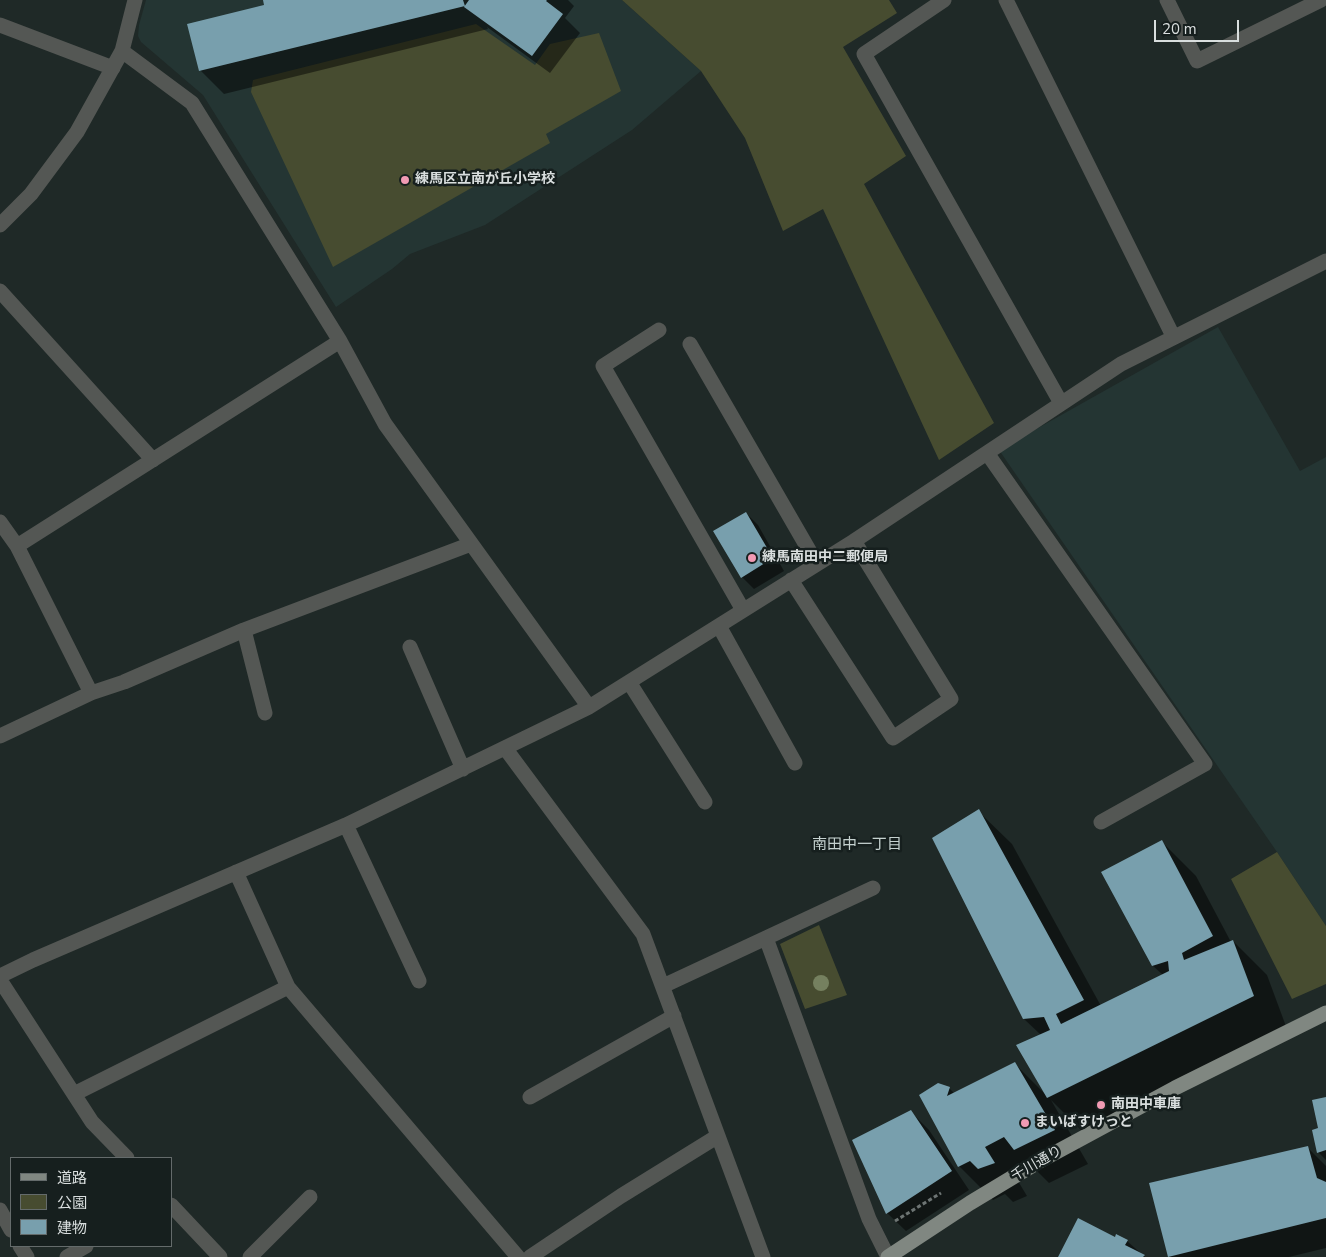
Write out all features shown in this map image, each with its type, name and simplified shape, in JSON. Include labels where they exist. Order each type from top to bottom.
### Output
[{"type":"main road","name":"千川通り","points":[[888,1257],[1038,1162],[1175,1088],[1326,1013]]},
{"type":"street","points":[[0,225],[31,194],[77,132],[122,51],[135,0]]},
{"type":"street","points":[[944,0],[864,54],[1061,403]]},
{"type":"street","points":[[1006,0],[1173,336]]},
{"type":"street","points":[[1166,0],[1197,61],[1322,0]]},
{"type":"street","points":[[0,25],[113,68]]},
{"type":"street","points":[[122,51],[192,102],[340,340],[385,424],[588,707]]},
{"type":"street","points":[[0,976],[346,825],[588,707],[854,541],[1121,364],[1173,336],[1326,261]]},
{"type":"street","points":[[0,291],[153,460]]},
{"type":"street","points":[[660,330],[603,366],[744,610]]},
{"type":"street","points":[[17,546],[340,340]]},
{"type":"street","points":[[690,344],[817,564]]},
{"type":"street","points":[[987,453],[1205,764],[1102,822]]},
{"type":"street","points":[[0,522],[17,546],[91,693]]},
{"type":"street","points":[[791,580],[893,738],[951,698],[854,541]]},
{"type":"street","points":[[0,736],[91,693],[124,682],[244,630],[471,544]]},
{"type":"street","points":[[719,626],[795,763]]},
{"type":"street","points":[[244,630],[265,713]]},
{"type":"street","points":[[410,647],[462,769]]},
{"type":"street","points":[[629,682],[705,802]]},
{"type":"street","points":[[505,748],[643,934],[763,1257]]},
{"type":"street","points":[[346,825],[419,981]]},
{"type":"street","points":[[236,872],[288,987],[518,1257]]},
{"type":"street","points":[[663,986],[874,888]]},
{"type":"street","points":[[766,938],[869,1219],[888,1257]]},
{"type":"street","points":[[0,980],[92,1122],[126,1157]]},
{"type":"street","points":[[74,1094],[288,987]]},
{"type":"street","points":[[530,1097],[674,1016]]},
{"type":"street","points":[[530,1257],[621,1196],[718,1136]]},
{"type":"street","points":[[250,1257],[310,1197]]},
{"type":"street","points":[[172,1206],[220,1257]]},
{"type":"street","points":[[0,1210],[10,1228]]},
{"type":"street","points":[[67,1257],[84,1247]]},
{"type":"shaded area","name":"練馬区立南が丘小学校","points":[[146,0],[622,0],[701,71],[632,130],[485,225],[410,254],[392,269],[336,307],[203,95],[141,42],[138,36],[139,25]]},
{"type":"shaded area","points":[[1218,327],[1300,471],[1326,457],[1326,926],[1277,852],[999,450]]},
{"type":"green space","points":[[622,0],[889,0],[897,13],[843,47],[906,156],[864,184],[994,423],[939,460],[823,209],[783,231],[745,138],[701,71]]},
{"type":"green space","points":[[476,24],[535,65],[550,44],[599,33],[621,91],[546,134],[550,143],[333,267],[251,92],[253,80]]},
{"type":"green space","points":[[1277,852],[1326,926],[1326,984],[1292,999],[1231,879]]},
{"type":"green space","points":[[819,925],[847,995],[805,1009],[780,944]]},
{"type":"building","points":[[263,0],[463,0],[465,6],[199,71],[187,24],[264,5]]},
{"type":"building","points":[[469,0],[547,0],[563,14],[532,56],[464,7]]},
{"type":"building","points":[[746,512],[773,558],[741,578],[713,531]]},
{"type":"building","points":[[979,809],[1084,1000],[1056,1014],[1061,1024],[1169,971],[1168,961],[1152,966],[1101,872],[1162,840],[1213,936],[1182,953],[1184,960],[1233,940],[1254,996],[1047,1098],[1016,1045],[1050,1030],[1044,1017],[1023,1019],[932,838]]},
{"type":"building","points":[[1015,1062],[1055,1130],[1014,1150],[1004,1137],[985,1147],[995,1163],[978,1169],[970,1161],[958,1167],[919,1095],[938,1083],[950,1087],[947,1096]]},
{"type":"building","points":[[1326,1097],[1326,1150],[1317,1153],[1312,1130],[1318,1128],[1312,1100]]},
{"type":"building","points":[[911,1110],[952,1171],[886,1214],[852,1140]]},
{"type":"building","points":[[1308,1146],[1317,1178],[1326,1182],[1326,1218],[1168,1257],[1149,1183]]},
{"type":"building","points":[[1078,1218],[1115,1237],[1116,1234],[1128,1240],[1125,1245],[1145,1255],[1143,1257],[1058,1257]]},
{"type":"place","name":"練馬区立南が丘小学校","points":[[405,180]]},
{"type":"place","name":"練馬南田中二郵便局","points":[[752,558]]},
{"type":"place","name":"南田中車庫","points":[[1101,1105]]},
{"type":"place","name":"まいばすけっと","points":[[1025,1123]]},
{"type":"district","name":"南田中一丁目","points":[[857,845]]}]
